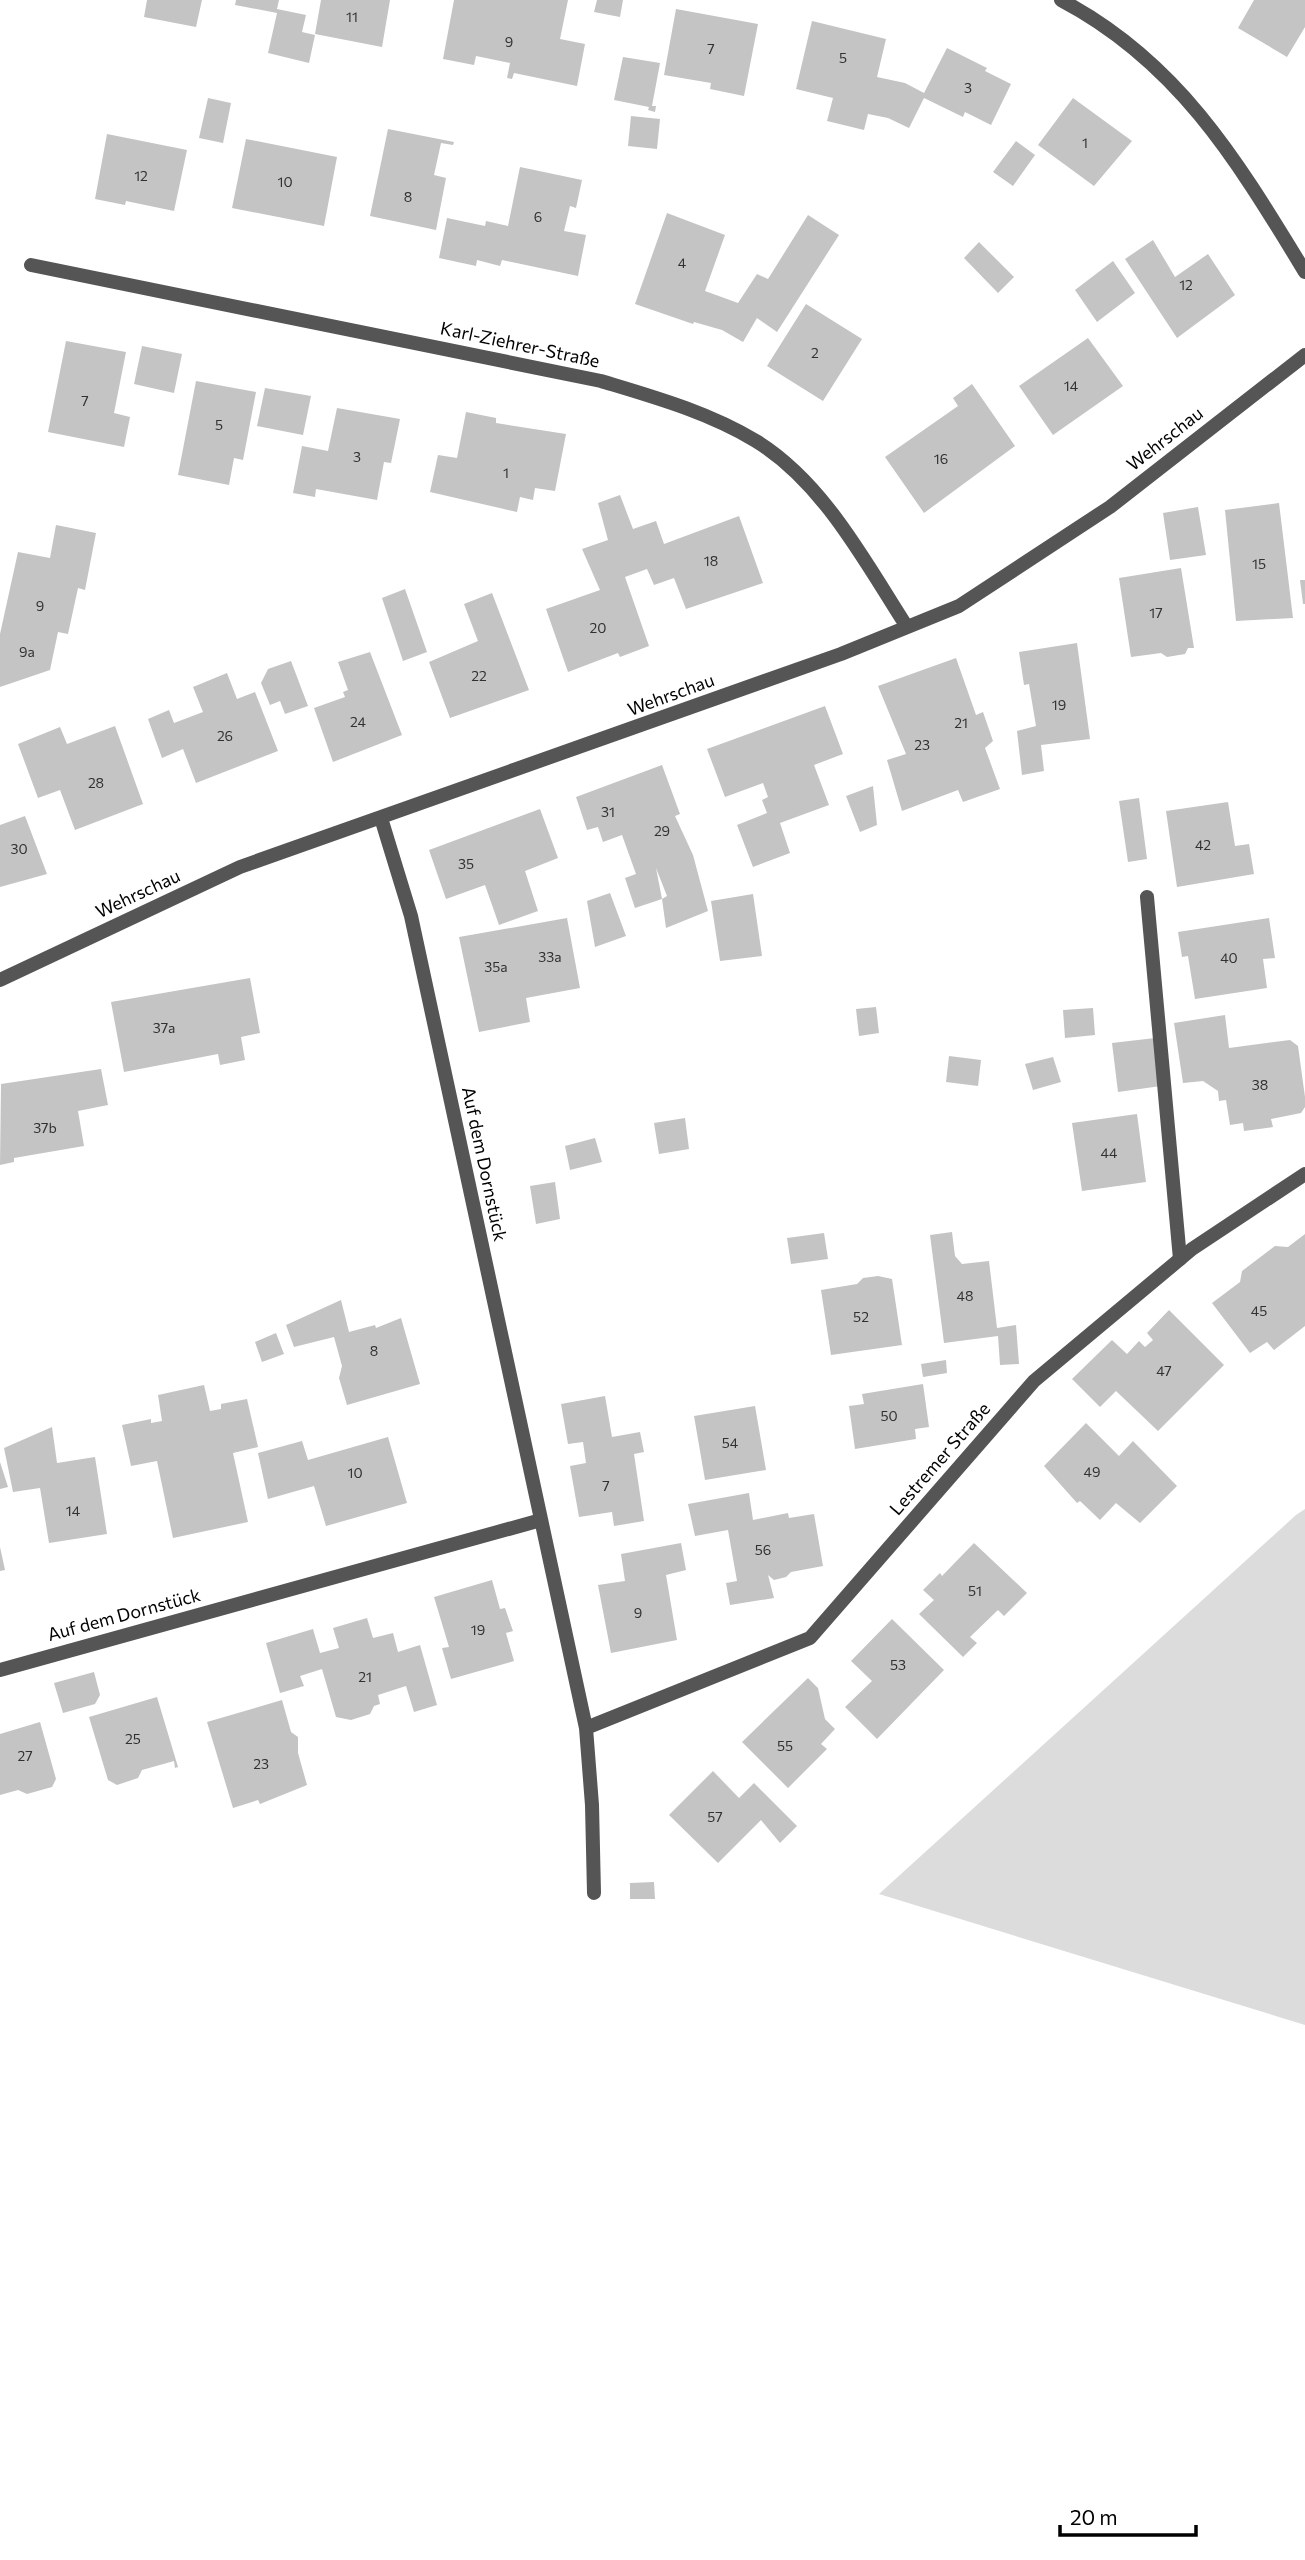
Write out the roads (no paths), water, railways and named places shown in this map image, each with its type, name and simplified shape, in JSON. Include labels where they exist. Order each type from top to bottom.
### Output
[{"type":"street","points":[[1061,0],[1125,40],[1164,74],[1208,121],[1244,173],[1305,272]]},
{"type":"street","name":"Karl-Ziehrer-Straße","points":[[31,265],[601,381],[714,419],[757,442],[796,473],[840,523],[907,627]]},
{"type":"street","name":"Wehrschau","points":[[0,981],[240,867],[828,659],[960,606],[1110,507],[1305,355]]},
{"type":"street","name":"Auf dem Dornstück","points":[[381,818],[411,916],[586,1728],[592,1805],[594,1893]]},
{"type":"street","points":[[1147,897],[1180,1259]]},
{"type":"street","name":"Lestremer Straße","points":[[586,1728],[810,1638],[1034,1381],[1180,1259],[1305,1174]]},
{"type":"street","name":"Auf dem Dornstück","points":[[0,1670],[541,1520]]}]
